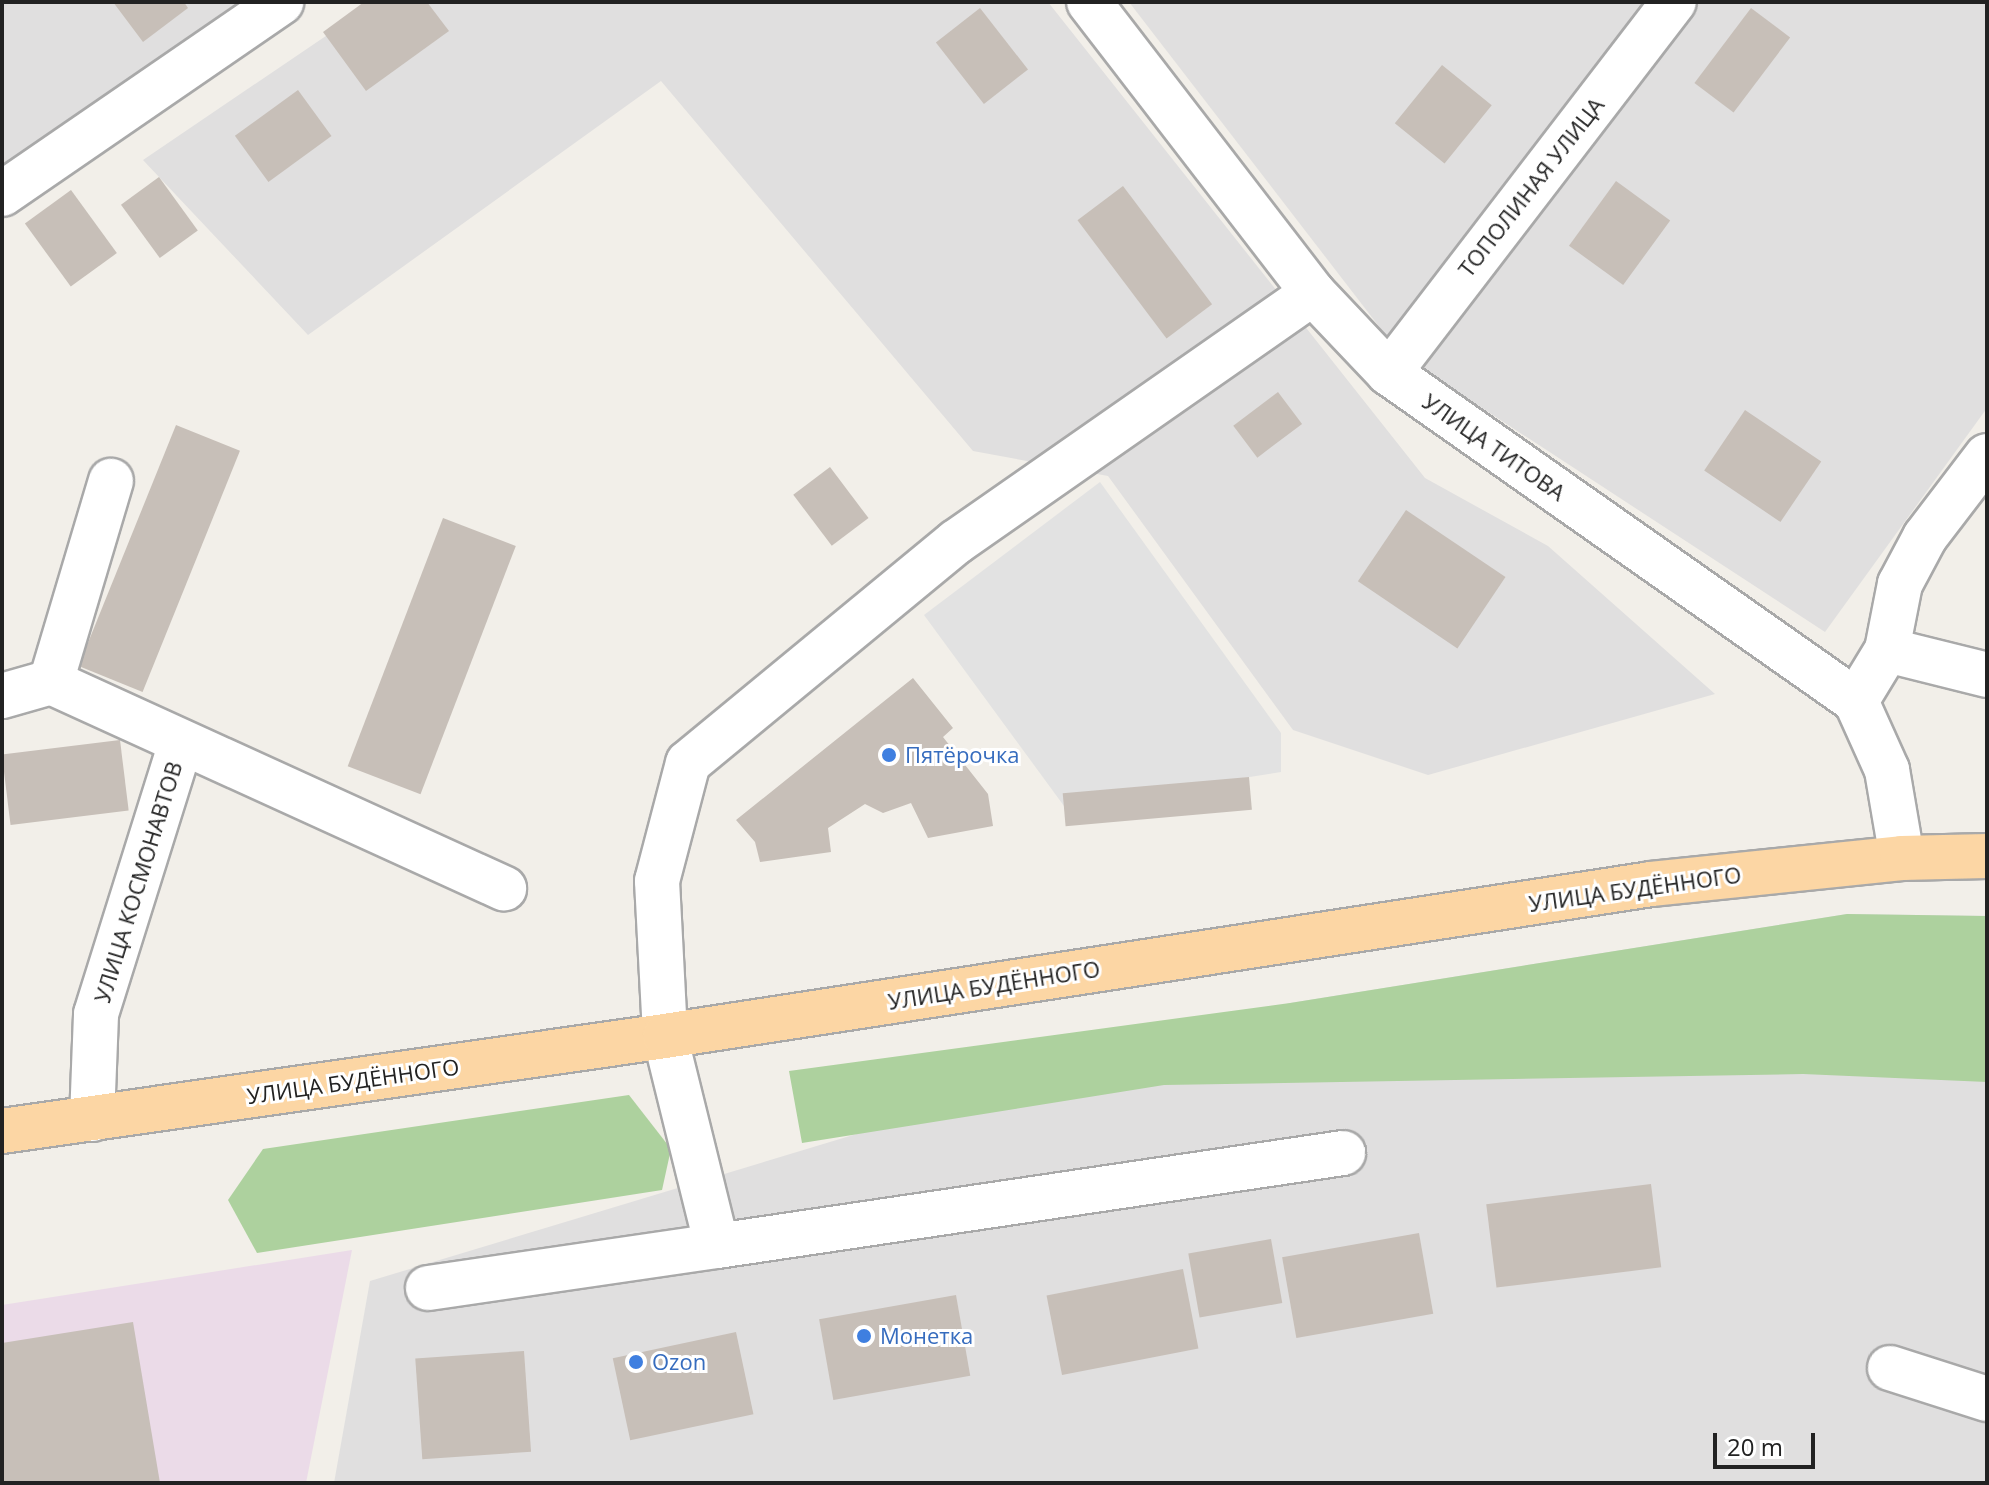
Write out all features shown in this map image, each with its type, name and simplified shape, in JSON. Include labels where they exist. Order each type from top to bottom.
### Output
[{"type":"main road","name":"УЛИЦА БУДЁННОГО","points":[[2,1131],[665,1036],[1651,884],[1902,858],[1987,856]]},
{"type":"street","points":[[2,194],[281,2]]},
{"type":"street","name":"УЛИЦА ТИТОВА","points":[[1089,2],[1313,293],[1389,373],[1856,701]]},
{"type":"street","name":"ТОПОЛИНАЯ УЛИЦА","points":[[1389,373],[1674,2]]},
{"type":"street","points":[[717,1246],[665,1036],[657,881],[688,763],[956,542],[1313,293]]},
{"type":"street","points":[[1902,858],[1887,770],[1856,701],[1887,650],[1900,584],[1925,537],[1987,456]]},
{"type":"street","points":[[51,682],[111,481]]},
{"type":"street","points":[[1887,650],[1987,675]]},
{"type":"street","points":[[2,696],[51,682],[504,888]]},
{"type":"street","name":"УЛИЦА КОСМОНАВТОВ","points":[[92,1119],[96,1014],[181,742]]},
{"type":"street","points":[[428,1288],[1343,1153]]},
{"type":"street","points":[[1890,1368],[1987,1399]]},
{"type":"shaded area","points":[[2,2],[238,2],[2,167]]},
{"type":"shaded area","points":[[376,2],[1048,2],[1425,478],[1548,546],[1715,694],[1428,775],[1293,730],[1108,476],[973,451],[661,81],[308,335],[143,160]]},
{"type":"shaded area","points":[[1129,2],[1987,2],[1987,408],[1825,632],[1401,355]]},
{"type":"shaded area","points":[[1100,482],[1281,733],[1281,772],[1064,806],[924,615]]},
{"type":"shaded area","points":[[1847,914],[1987,916],[1987,1483],[334,1483],[370,1281],[1290,1003]]},
{"type":"shaded area","points":[[352,1250],[306,1483],[2,1483],[2,1305]]},
{"type":"green space","points":[[1847,914],[1987,916],[1987,1082],[1803,1074],[1164,1085],[802,1143],[789,1071],[1290,1003]]},
{"type":"green space","points":[[629,1095],[671,1149],[662,1190],[257,1253],[228,1200],[263,1149]]},
{"type":"building","points":[[113,2],[184,2],[188,8],[143,42]]},
{"type":"building","points":[[364,2],[427,2],[449,31],[366,91],[323,32]]},
{"type":"building","points":[[980,8],[1028,69],[984,104],[936,42]]},
{"type":"building","points":[[1751,8],[1790,37],[1734,113],[1694,83]]},
{"type":"building","points":[[1442,65],[1492,105],[1445,164],[1395,123]]},
{"type":"building","points":[[298,90],[332,136],[268,182],[235,136]]},
{"type":"building","points":[[159,177],[198,230],[160,258],[121,205]]},
{"type":"building","points":[[1616,181],[1670,220],[1623,285],[1569,246]]},
{"type":"building","points":[[1123,186],[1212,304],[1167,339],[1077,220]]},
{"type":"building","points":[[71,190],[117,253],[71,287],[25,224]]},
{"type":"building","points":[[1278,392],[1302,424],[1257,458],[1233,426]]},
{"type":"building","points":[[1745,410],[1821,461],[1780,522],[1704,471]]},
{"type":"building","points":[[176,425],[240,451],[143,692],[79,666]]},
{"type":"building","points":[[830,467],[869,518],[832,546],[793,495]]},
{"type":"building","points":[[1406,510],[1505,577],[1457,648],[1358,581]]},
{"type":"building","points":[[443,518],[516,546],[420,794],[348,766]]},
{"type":"building","points":[[913,678],[953,728],[943,737],[988,794],[993,826],[928,838],[911,803],[883,813],[865,804],[828,828],[831,852],[760,862],[755,842],[736,820]]},
{"type":"building","points":[[120,740],[129,810],[11,825],[2,754]]},
{"type":"building","points":[[1249,777],[1252,810],[1066,826],[1063,793]]},
{"type":"building","points":[[1651,1184],[1661,1267],[1496,1288],[1486,1204]]},
{"type":"building","points":[[1419,1233],[1433,1314],[1296,1338],[1282,1257]]},
{"type":"building","points":[[1271,1239],[1282,1303],[1200,1318],[1188,1254]]},
{"type":"building","points":[[1183,1269],[1198,1349],[1062,1375],[1047,1296]]},
{"type":"building","points":[[956,1295],[970,1376],[833,1400],[819,1319]]},
{"type":"building","points":[[133,1322],[160,1483],[2,1483],[2,1343]]},
{"type":"building","points":[[736,1332],[753,1414],[630,1440],[613,1358]]},
{"type":"building","points":[[524,1351],[531,1452],[422,1459],[415,1359]]},
{"type":"place","name":"Пятёрочка","points":[[889,755]]},
{"type":"place","name":"Монетка","points":[[864,1336]]},
{"type":"place","name":"Ozon","points":[[636,1362]]}]
